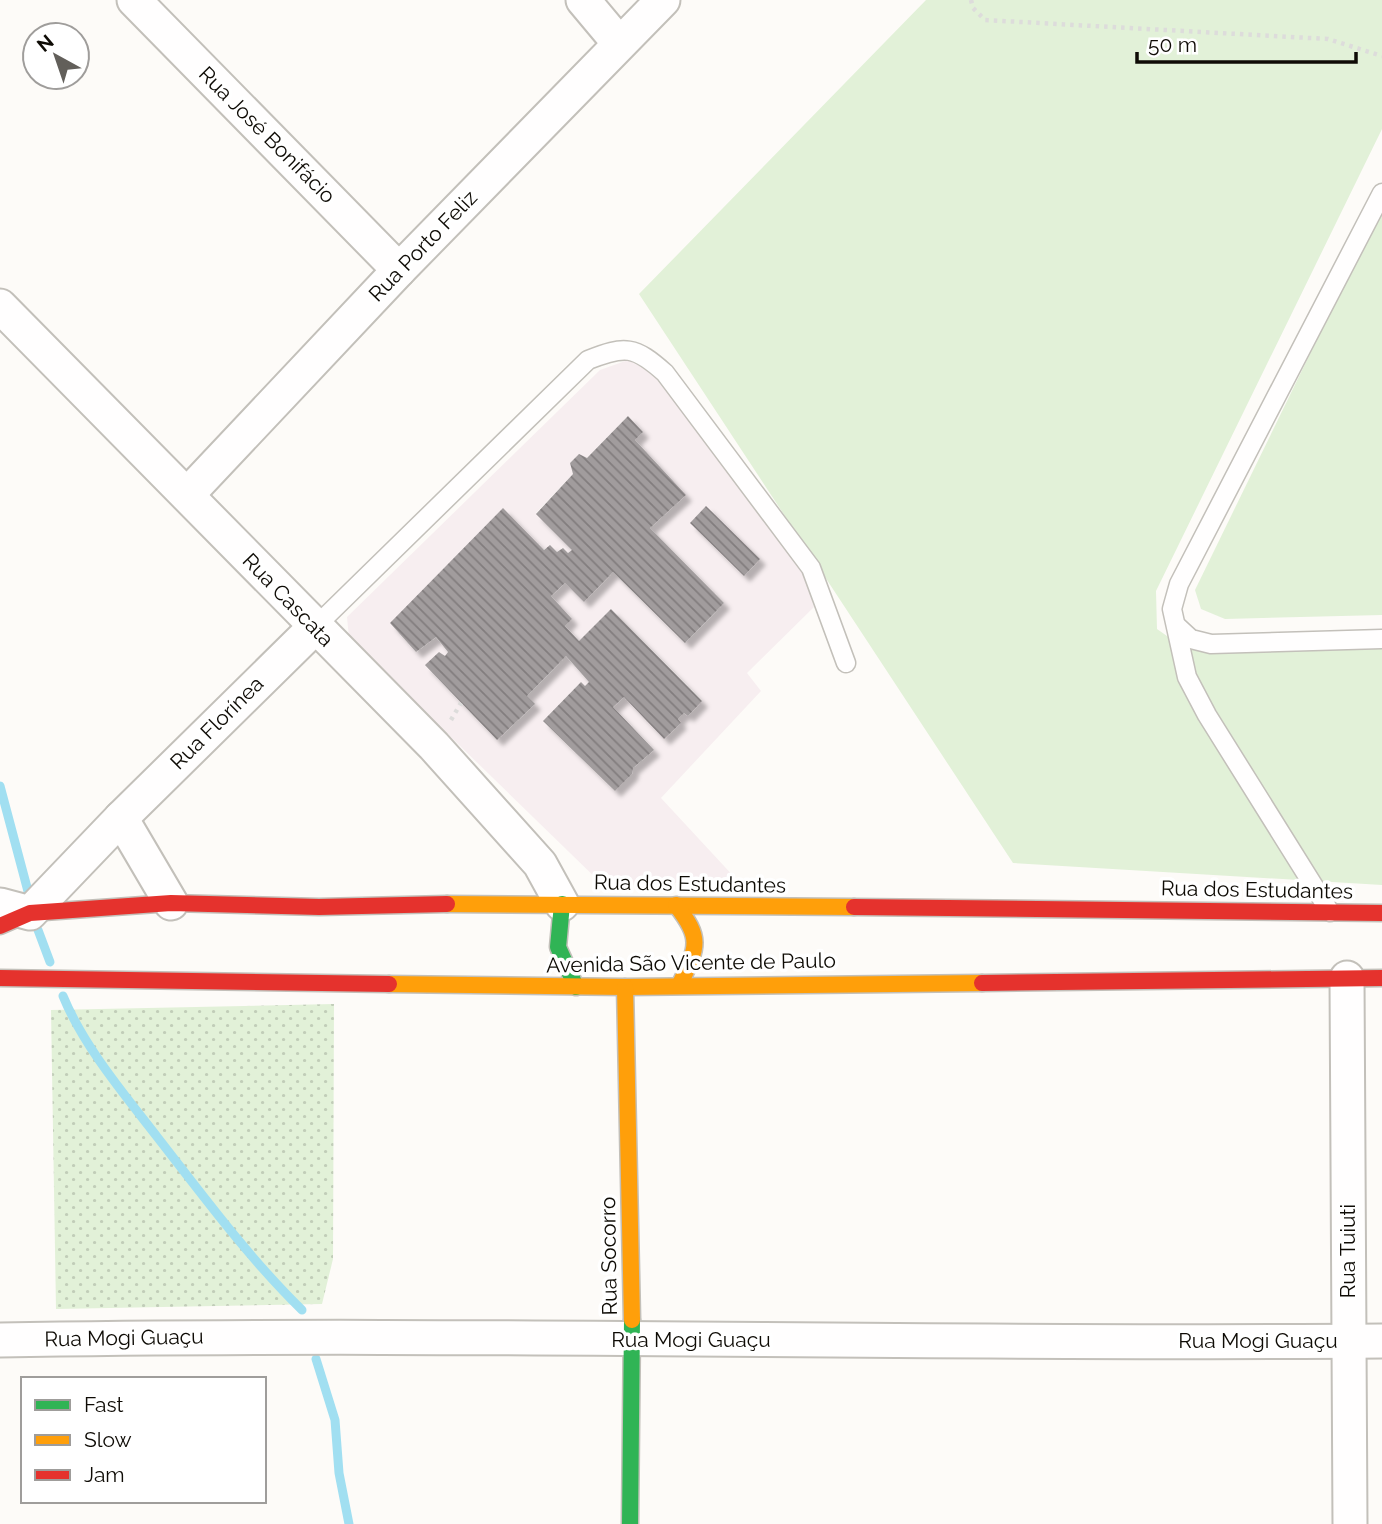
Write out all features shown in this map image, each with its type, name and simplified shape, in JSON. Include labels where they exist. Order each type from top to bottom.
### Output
[{"type":"main road","name":"Rua dos Estudantes","points":[[0,926],[15,909],[170,903],[319,907],[562,904],[1382,913]]},
{"type":"main road","points":[[562,904],[558,947],[576,987]]},
{"type":"main road","points":[[676,905],[694,929],[693,956],[680,984]]},
{"type":"main road","name":"Avenida São Vicente de Paulo","points":[[0,978],[576,987],[1382,978]]},
{"type":"main road","name":"Rua Socorro","points":[[625,987],[632,1340],[631,1524]]},
{"type":"street","name":"Rua José Bonifácio","points":[[134,0],[399,270]]},
{"type":"street","points":[[583,0],[619,43]]},
{"type":"street","name":"Rua Porto Feliz","points":[[187,495],[399,270],[663,0]]},
{"type":"street","name":"Rua Cascata","points":[[0,306],[433,746],[540,864],[562,904]]},
{"type":"street","name":"Rua Florínea","points":[[15,909],[121,818],[314,628]]},
{"type":"street","points":[[121,818],[170,903]]},
{"type":"street","name":"Rua Tuiuti","points":[[1347,978],[1350,1524]]},
{"type":"street","name":"Rua Mogi Guaçu","points":[[0,1340],[284,1335],[632,1340],[1382,1341]]},
{"type":"lane","points":[[1330,912],[1207,715],[1187,677],[1178,627],[1171,609],[1174,594],[1382,193]]},
{"type":"lane","points":[[314,628],[588,360],[618,348],[644,354],[665,373],[811,568],[846,663]]},
{"type":"lane","points":[[1178,627],[1191,639],[1211,644],[1382,639]]},
{"type":"path","points":[[971,0],[974,8],[985,20],[1328,39],[1382,56]]},
{"type":"shaded area","points":[[628,360],[656,374],[802,567],[814,607],[747,673],[761,691],[661,798],[737,880],[604,886],[349,638],[347,617],[600,370]],"holes":[[[628,416],[643,432],[635,440],[685,495],[650,528],[724,603],[685,643],[613,572],[584,601],[565,583],[551,596],[571,619],[565,626],[579,641],[611,609],[702,700],[688,716],[684,713],[678,719],[681,723],[624,697],[613,707],[654,750],[633,768],[615,791],[543,721],[581,682],[585,686],[589,682],[566,656],[527,696],[535,704],[497,740],[426,666],[439,652],[445,656],[448,652],[436,637],[416,652],[390,623],[550,546],[557,552],[562,548],[568,553],[572,550],[536,513],[573,474],[570,463],[579,455],[587,458]]]},
{"type":"green space","points":[[926,0],[1382,0],[1382,129],[1156,591],[1157,629],[1187,650],[1382,648],[1382,885],[1013,863],[639,294]]},
{"type":"green space","points":[[1382,206],[1382,615],[1225,619],[1201,609],[1195,590]]},
{"type":"green space","points":[[334,1004],[333,1259],[322,1304],[56,1309],[51,1010]]},
{"type":"building","points":[[628,416],[643,432],[635,440],[686,495],[650,528],[724,603],[685,643],[613,572],[584,602],[565,583],[551,596],[572,619],[565,626],[579,641],[611,609],[702,701],[688,716],[684,713],[678,719],[681,723],[664,739],[624,697],[613,707],[654,750],[633,768],[632,774],[615,791],[543,721],[581,682],[585,686],[589,682],[566,656],[527,696],[535,704],[497,740],[425,665],[439,652],[445,656],[448,652],[436,637],[416,652],[390,623],[503,508],[544,550],[550,545],[557,552],[563,548],[568,553],[572,550],[536,514],[573,474],[570,463],[579,454],[587,458]]},
{"type":"building","points":[[706,506],[760,559],[744,576],[690,523]]},
{"type":"waterway","points":[[0,786],[29,895]]},
{"type":"waterway","points":[[38,930],[50,962]]},
{"type":"waterway","points":[[63,996],[93,1052],[119,1087],[227,1226],[302,1310]]},
{"type":"waterway","points":[[316,1359],[335,1420],[339,1473],[349,1524]]},
{"type":"traffic: fast","points":[[562,904],[558,947],[576,987]]},
{"type":"traffic: fast","points":[[630,1524],[632,1320]]},
{"type":"traffic: slow","points":[[447,904],[854,907]]},
{"type":"traffic: slow","points":[[676,905],[690,926],[694,943],[691,960],[680,984]]},
{"type":"traffic: slow","points":[[389,984],[625,987],[982,983]]},
{"type":"traffic: slow","points":[[625,987],[632,1320]]},
{"type":"traffic: jam","points":[[0,926],[30,913],[171,903],[319,907],[447,904]]},
{"type":"traffic: jam","points":[[854,907],[1382,913]]},
{"type":"traffic: jam","points":[[0,978],[389,984]]},
{"type":"traffic: jam","points":[[982,983],[1382,978]]}]
